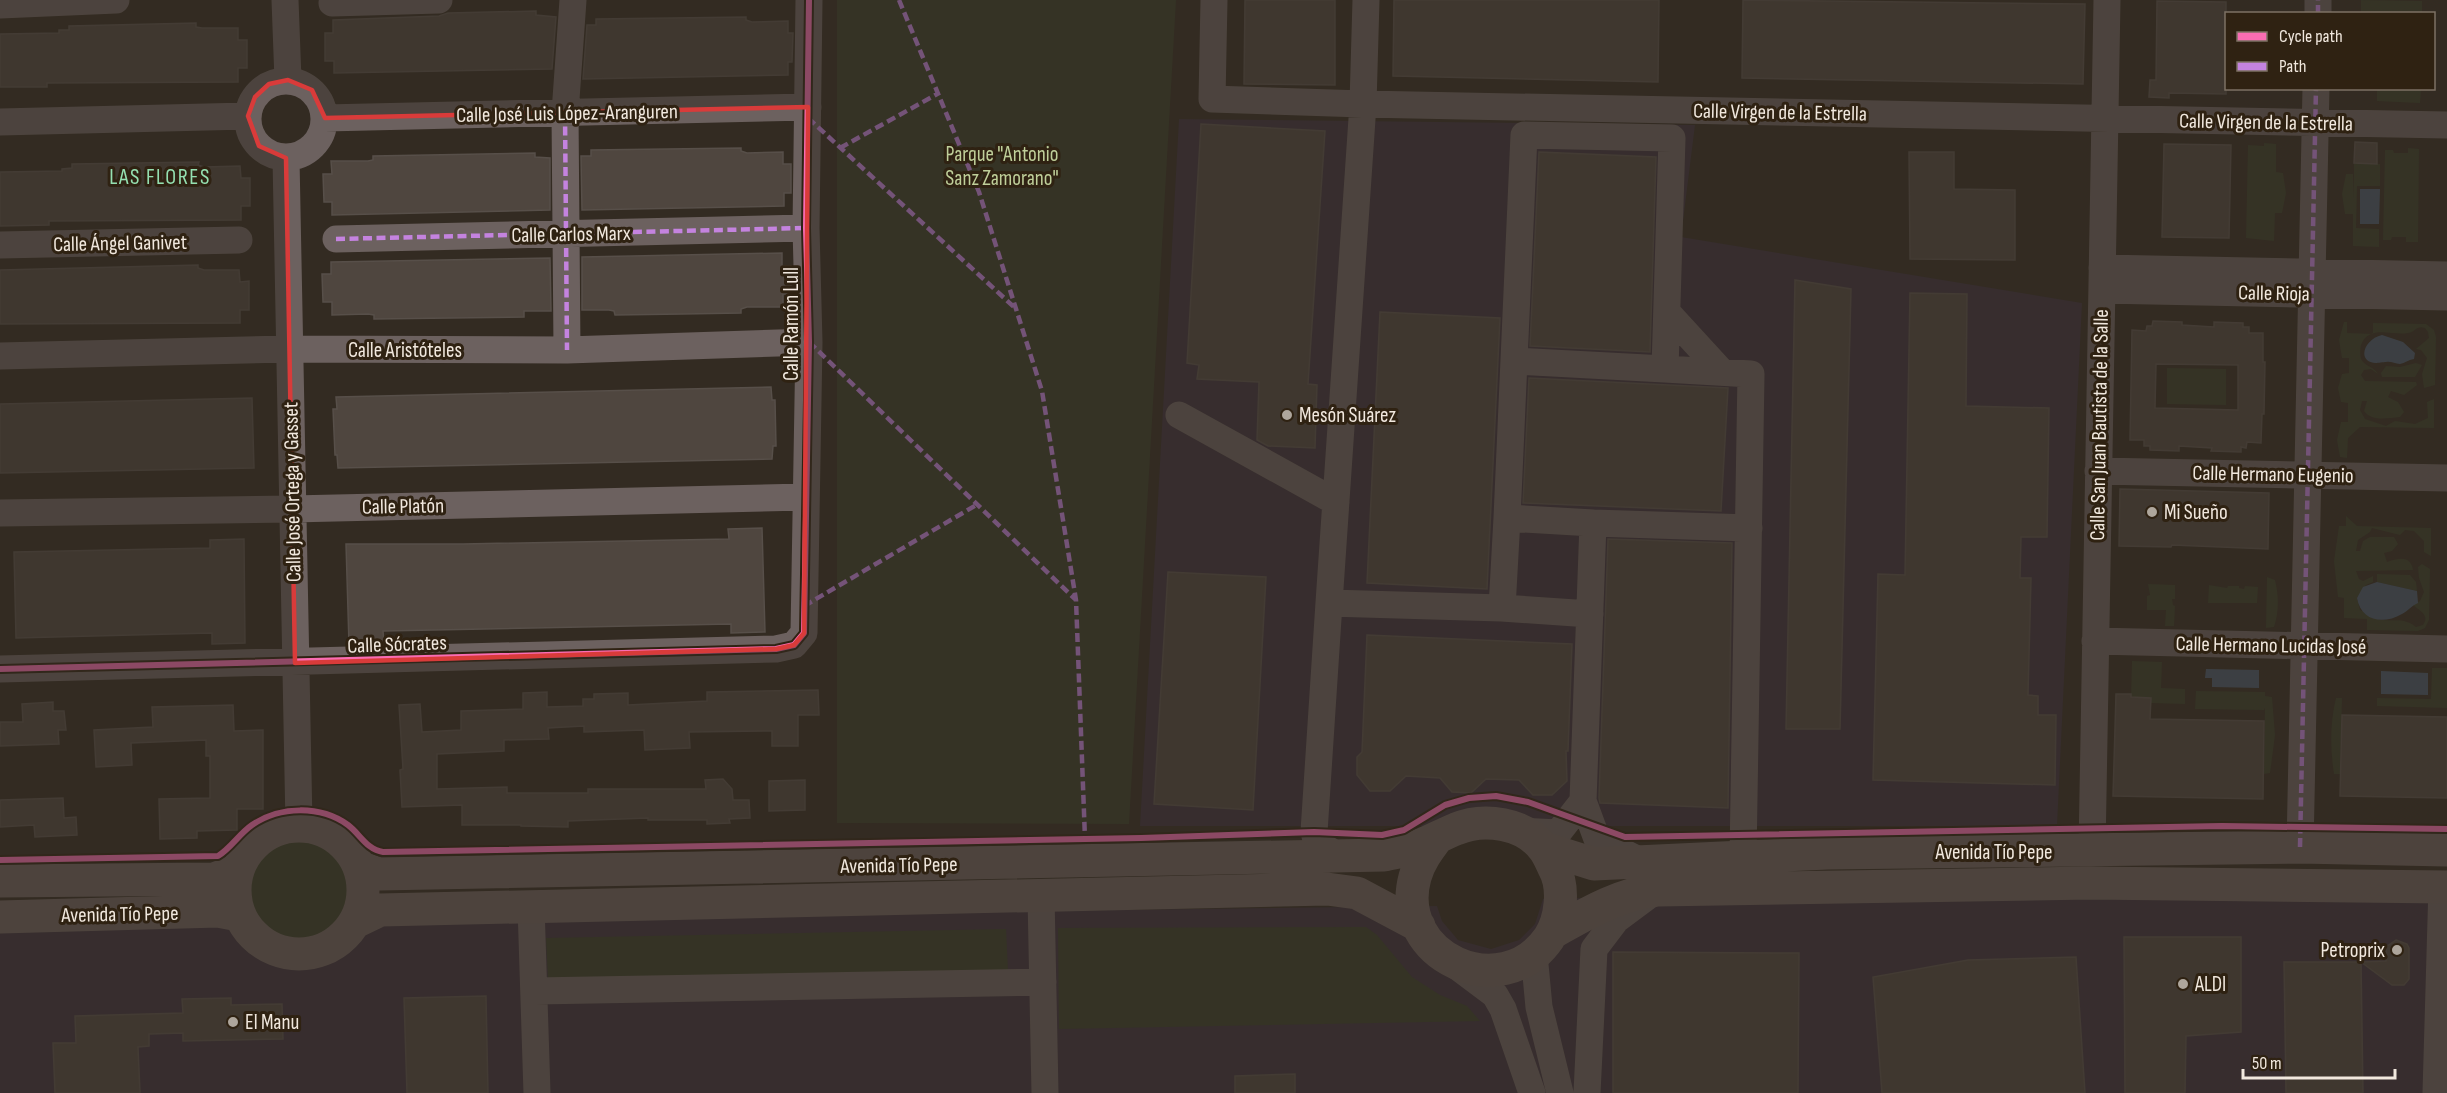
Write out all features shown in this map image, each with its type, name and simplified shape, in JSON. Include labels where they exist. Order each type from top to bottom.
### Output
[{"type":"main road","points":[[1478,823],[1500,824],[1532,839],[1558,874],[1561,904],[1543,943],[1518,965],[1499,970],[1479,970],[1460,966],[1444,957],[1429,944],[1419,926],[1413,903],[1415,878],[1423,857],[1437,838],[1457,828],[1478,823]]},
{"type":"main road","points":[[299,825],[315,827],[342,842],[359,867],[363,886],[362,904],[355,922],[336,943],[317,952],[296,955],[274,950],[256,939],[239,915],[234,893],[237,870],[246,852],[261,838],[279,829],[299,825]]},
{"type":"main road","name":"Avenida Tío Pepe","points":[[359,867],[379,874],[389,874],[1281,858],[1327,847],[1384,855],[1411,849],[1437,838]]},
{"type":"main road","name":"Avenida Tío Pepe","points":[[1532,839],[1594,864],[1650,876],[2445,887]]},
{"type":"main road","name":"Avenida Tío Pepe","points":[[1543,943],[1619,898],[1635,892],[1650,876],[1743,857],[1827,853],[2300,847],[2447,850]]},
{"type":"main road","name":"Avenida Tío Pepe","points":[[0,881],[214,879],[237,870]]},
{"type":"main road","name":"Avenida Tío Pepe","points":[[355,922],[380,910],[1327,889],[1358,893],[1419,926]]},
{"type":"main road","name":"Avenida Tío Pepe","points":[[0,917],[218,911],[239,915]]},
{"type":"street","points":[[0,4],[116,0]]},
{"type":"street","points":[[285,0],[288,80]]},
{"type":"street","points":[[332,3],[439,0]]},
{"type":"street","points":[[567,350],[566,113],[573,0]]},
{"type":"street","name":"Calle Ramón Lull","points":[[794,645],[804,633],[809,342],[806,228],[809,0]]},
{"type":"street","name":"Calle Virgen de la Estrella","points":[[1214,0],[1212,99],[1363,104],[2447,125]]},
{"type":"street","points":[[1327,847],[1329,603],[1363,104],[1366,0]]},
{"type":"street","name":"Calle San Juan Bautista de la Salle","points":[[2092,850],[2107,0]]},
{"type":"street","points":[[288,80],[312,90],[323,107],[325,118],[324,129],[318,141],[308,151],[286,158],[271,154],[259,146],[251,135],[248,116],[255,97],[269,84],[288,80]]},
{"type":"street","points":[[2300,847],[2316,90]]},
{"type":"street","name":"Calle José Luis López-Aranguren","points":[[325,118],[808,107]]},
{"type":"street","points":[[0,123],[248,116]]},
{"type":"street","points":[[1502,608],[1508,518],[1524,135],[1672,138],[1665,369]]},
{"type":"street","name":"Calle José Ortega y Gasset","points":[[286,158],[299,825]]},
{"type":"street","name":"Calle Carlos Marx","points":[[336,239],[806,228]]},
{"type":"street","name":"Calle Ángel Ganivet","points":[[0,245],[239,240]]},
{"type":"street","name":"Calle Rioja","points":[[2102,279],[2312,283],[2447,275]]},
{"type":"street","name":"Calle Rioja","points":[[2312,283],[2447,297]]},
{"type":"street","points":[[1667,312],[1722,372]]},
{"type":"street","name":"Calle Aristóteles","points":[[0,356],[289,349],[567,350],[809,342]]},
{"type":"street","points":[[1514,361],[1751,374],[1743,857]]},
{"type":"street","points":[[1179,415],[1336,501]]},
{"type":"street","name":"Calle Hermano Eugenio","points":[[2098,471],[2447,478]]},
{"type":"street","name":"Calle Platón","points":[[0,513],[292,509],[805,497]]},
{"type":"street","points":[[1508,518],[1749,528]]},
{"type":"street","points":[[1587,1093],[1594,949],[1650,876],[1597,839],[1583,801],[1593,523]]},
{"type":"street","points":[[1329,603],[1502,608],[1590,614]]},
{"type":"street","name":"Calle Hermano Lucidas José","points":[[2095,641],[2447,649]]},
{"type":"street","name":"Calle Sócrates","points":[[0,669],[776,649],[794,645]]},
{"type":"street","points":[[1532,839],[1558,833],[1583,801]]},
{"type":"street","points":[[2436,1093],[2445,887]]},
{"type":"street","points":[[1041,896],[1045,1093]]},
{"type":"street","points":[[531,906],[537,1093]]},
{"type":"street","points":[[1543,943],[1539,1007],[1560,1093]]},
{"type":"street","points":[[1444,957],[1495,995],[1503,1009],[1532,1093]]},
{"type":"street","points":[[535,991],[1043,982]]},
{"type":"highlighted area","points":[[288,80],[312,90],[325,118],[808,107],[804,633],[794,645],[776,649],[295,663],[286,158],[259,146],[248,116],[255,97],[269,84]]},
{"type":"shaded area","points":[[1179,119],[1695,125],[1681,237],[2082,303],[2057,826],[1140,826]]},
{"type":"shaded area","points":[[1828,892],[2447,892],[2447,1093],[0,1093],[0,924],[230,915],[243,937],[261,954],[288,965],[313,964],[335,957],[352,945],[366,927],[535,917],[1437,906],[1442,921],[1458,940],[1491,949],[1519,940],[1535,924],[1543,899]]},
{"type":"green space","name":"Parque \"Antonio Sanz Zamorano\"","points":[[837,0],[1176,0],[1129,824],[837,823]]},
{"type":"green space","points":[[2361,0],[2422,1],[2422,12],[2361,12]]},
{"type":"green space","points":[[2377,90],[2421,90],[2420,103],[2377,101]]},
{"type":"green space","points":[[2264,143],[2276,144],[2276,172],[2283,173],[2286,193],[2282,213],[2275,213],[2274,241],[2246,238],[2248,145],[2264,146]]},
{"type":"green space","points":[[2408,148],[2419,149],[2418,242],[2406,242],[2406,237],[2392,237],[2391,240],[2383,240],[2385,150],[2393,150],[2394,153],[2408,153]]},
{"type":"green space","points":[[2354,163],[2380,164],[2380,186],[2357,186],[2356,228],[2379,229],[2379,247],[2353,246],[2353,214],[2345,214],[2342,194],[2346,174],[2353,174],[2354,199]]},
{"type":"green space","points":[[2344,322],[2347,322],[2347,333],[2372,334],[2361,345],[2361,357],[2365,364],[2378,374],[2371,369],[2364,370],[2361,375],[2365,381],[2416,382],[2417,385],[2404,395],[2391,391],[2388,397],[2398,402],[2404,412],[2400,417],[2371,417],[2364,411],[2367,401],[2362,401],[2360,410],[2365,419],[2386,426],[2395,421],[2415,424],[2428,418],[2427,402],[2434,399],[2434,428],[2360,427],[2348,438],[2347,458],[2340,457],[2337,440],[2341,422],[2348,422],[2348,403],[2341,402],[2338,388],[2342,374],[2349,373],[2349,358],[2342,358],[2339,340]]},
{"type":"green space","points":[[2373,323],[2426,324],[2434,330],[2436,337],[2435,385],[2424,388],[2422,374],[2427,358],[2421,350],[2416,349],[2429,338],[2425,328],[2420,327],[2402,334],[2382,332],[2373,334]]},
{"type":"green space","points":[[2416,363],[2422,365],[2415,377],[2382,377],[2381,373],[2386,366],[2400,367]]},
{"type":"green space","points":[[2167,368],[2226,369],[2226,405],[2167,404]]},
{"type":"green space","points":[[2346,516],[2357,526],[2431,528],[2431,556],[2424,552],[2424,541],[2414,531],[2405,530],[2400,535],[2372,528],[2358,540],[2356,551],[2360,551],[2363,541],[2370,537],[2394,537],[2398,544],[2392,551],[2384,553],[2387,562],[2403,559],[2412,565],[2413,570],[2356,571],[2359,579],[2363,581],[2373,576],[2373,582],[2366,585],[2357,598],[2360,610],[2380,620],[2404,621],[2416,627],[2423,625],[2425,616],[2413,605],[2420,601],[2424,592],[2418,567],[2422,564],[2430,569],[2429,620],[2425,628],[2418,631],[2367,630],[2367,619],[2344,618],[2344,598],[2338,597],[2334,561],[2339,526],[2346,526]]},
{"type":"green space","points":[[2377,574],[2410,575],[2416,582],[2417,591],[2377,582]]},
{"type":"green space","points":[[2267,577],[2275,580],[2278,604],[2274,627],[2266,628]]},
{"type":"green space","points":[[2148,584],[2175,585],[2175,599],[2172,599],[2175,606],[2174,626],[2165,626],[2166,610],[2147,610],[2147,596],[2150,595]]},
{"type":"green space","points":[[2209,585],[2227,588],[2228,586],[2239,586],[2244,589],[2245,586],[2258,587],[2257,603],[2208,603]]},
{"type":"green space","points":[[2132,661],[2162,662],[2161,688],[2185,689],[2185,704],[2151,703],[2150,698],[2131,697]]},
{"type":"green space","points":[[2432,668],[2447,668],[2447,708],[2377,706],[2377,698],[2431,699]]},
{"type":"green space","points":[[2196,691],[2265,692],[2265,696],[2272,697],[2275,735],[2270,773],[2264,774],[2265,708],[2264,710],[2195,709]]},
{"type":"green space","points":[[2336,698],[2342,698],[2340,774],[2334,774],[2331,736]]},
{"type":"green space","points":[[299,841],[318,845],[333,856],[344,871],[348,890],[344,909],[333,924],[318,935],[299,939],[280,935],[265,924],[254,909],[250,890],[254,871],[265,856],[280,845]]},
{"type":"green space","points":[[1366,927],[1377,935],[1412,977],[1440,995],[1467,1006],[1480,1021],[1059,1029],[1058,928]]},
{"type":"green space","points":[[1006,929],[1008,971],[548,979],[546,938]]},
{"type":"water","points":[[2360,189],[2380,189],[2379,224],[2360,224]]},
{"type":"water","points":[[2382,335],[2403,342],[2415,353],[2414,359],[2400,364],[2376,363],[2366,359],[2364,355],[2367,345]]},
{"type":"water","points":[[2377,582],[2417,591],[2418,603],[2402,614],[2388,619],[2380,620],[2368,616],[2359,606],[2357,598],[2363,587]]},
{"type":"water","points":[[2206,669],[2259,670],[2259,688],[2212,687],[2212,678],[2205,678]]},
{"type":"water","points":[[2381,671],[2428,673],[2428,695],[2381,694]]},
{"type":"building","points":[[1245,0],[1335,0],[1335,85],[1244,84]]},
{"type":"building","points":[[1394,0],[1659,0],[1658,82],[1393,76]]},
{"type":"building","points":[[1743,0],[2085,4],[2083,84],[1742,78]]},
{"type":"building","points":[[2157,1],[2226,2],[2226,94],[2169,93],[2169,98],[2149,97],[2150,80],[2156,80]]},
{"type":"building","points":[[536,11],[536,15],[556,17],[552,69],[334,73],[334,61],[325,61],[325,33],[333,33],[333,20],[439,16],[448,13]]},
{"type":"building","points":[[746,17],[746,20],[752,22],[788,21],[788,33],[793,33],[792,62],[788,62],[788,75],[583,79],[587,25],[596,25],[596,19]]},
{"type":"building","points":[[196,23],[196,27],[202,28],[238,28],[238,40],[247,40],[247,68],[238,68],[238,82],[47,83],[47,87],[0,87],[0,34],[59,33],[59,30],[69,30],[69,26]]},
{"type":"building","points":[[1201,124],[1325,131],[1308,384],[1317,385],[1315,448],[1268,446],[1257,440],[1259,382],[1197,379],[1199,365],[1187,363]]},
{"type":"building","points":[[2355,142],[2377,143],[2377,164],[2354,163]]},
{"type":"building","points":[[2164,144],[2231,145],[2229,238],[2162,237]]},
{"type":"building","points":[[741,148],[741,151],[747,153],[783,152],[783,164],[791,164],[791,193],[784,193],[784,206],[582,210],[581,156],[591,156],[591,150]]},
{"type":"building","points":[[1539,152],[1656,157],[1650,352],[1530,346]]},
{"type":"building","points":[[1909,152],[1954,152],[1954,189],[2015,190],[2015,260],[1910,259]]},
{"type":"building","points":[[535,153],[535,157],[550,158],[550,210],[332,215],[332,202],[324,202],[323,174],[332,174],[331,161],[368,161],[373,160],[373,156]]},
{"type":"building","points":[[199,162],[198,165],[204,167],[240,166],[241,178],[250,178],[250,206],[241,206],[241,220],[49,221],[49,225],[0,226],[0,172],[62,171],[62,169],[72,168],[72,164]]},
{"type":"building","points":[[782,253],[782,266],[791,266],[791,294],[783,294],[783,307],[747,307],[741,309],[741,313],[683,314],[615,315],[614,311],[609,310],[582,310],[582,257]]},
{"type":"building","points":[[550,258],[551,311],[524,311],[524,317],[374,319],[374,315],[368,314],[332,315],[332,302],[323,302],[322,274],[331,274],[331,262]]},
{"type":"building","points":[[198,265],[198,268],[204,270],[239,270],[240,282],[249,281],[249,310],[240,310],[240,323],[0,324],[0,270]]},
{"type":"building","points":[[1795,280],[1851,289],[1840,729],[1786,729]]},
{"type":"building","points":[[1910,293],[1967,294],[1966,406],[2049,408],[2047,537],[2021,537],[2020,578],[2031,578],[2028,695],[2038,696],[2038,715],[2056,715],[2055,785],[1873,780],[1878,574],[1905,575]]},
{"type":"building","points":[[1380,312],[1500,318],[1487,589],[1367,583]]},
{"type":"building","points":[[2153,321],[2182,322],[2182,325],[2214,327],[2214,322],[2243,323],[2243,327],[2249,327],[2249,333],[2263,333],[2263,362],[2265,362],[2261,443],[2247,442],[2246,448],[2241,447],[2241,452],[2211,451],[2212,448],[2179,446],[2179,451],[2150,450],[2150,446],[2144,446],[2144,440],[2130,440],[2132,330],[2146,331],[2147,326],[2152,326]],"holes":[[[2156,364],[2238,365],[2238,410],[2155,408]]]},
{"type":"building","points":[[1529,378],[1728,388],[1721,511],[1523,503]]},
{"type":"building","points":[[771,387],[772,400],[775,400],[776,446],[773,446],[772,459],[338,468],[337,455],[335,455],[333,409],[337,409],[336,397]]},
{"type":"building","points":[[252,398],[254,468],[0,473],[0,404]]},
{"type":"building","points":[[2120,489],[2269,493],[2268,549],[2172,545],[2171,547],[2119,546]]},
{"type":"building","points":[[762,528],[765,632],[731,633],[731,624],[383,631],[384,643],[349,644],[346,544],[729,539],[728,529]]},
{"type":"building","points":[[244,539],[245,643],[212,644],[212,633],[16,638],[14,552],[210,548],[210,540]]},
{"type":"building","points":[[1608,539],[1732,543],[1728,808],[1600,803]]},
{"type":"building","points":[[1168,572],[1266,577],[1253,810],[1154,804]]},
{"type":"building","points":[[1367,635],[1572,644],[1568,751],[1566,751],[1567,781],[1552,795],[1533,795],[1519,780],[1486,779],[1471,793],[1452,792],[1440,778],[1406,776],[1390,791],[1370,791],[1357,775],[1357,757],[1362,752]]},
{"type":"building","points":[[818,690],[819,715],[798,715],[798,746],[772,746],[772,731],[689,732],[690,748],[645,750],[644,730],[584,732],[584,726],[548,728],[549,739],[504,740],[504,751],[437,754],[437,789],[507,787],[507,793],[588,793],[588,789],[706,789],[705,780],[723,779],[732,789],[733,800],[749,800],[750,818],[729,819],[730,823],[707,824],[707,820],[648,820],[648,818],[568,821],[568,827],[462,825],[462,805],[402,807],[400,770],[403,769],[399,705],[420,704],[422,732],[461,730],[461,711],[523,709],[523,693],[547,692],[547,707],[583,706],[583,699],[594,699],[594,694],[628,693],[628,705],[707,701],[707,692]]},
{"type":"building","points":[[2116,694],[2151,698],[2150,719],[2264,721],[2263,799],[2113,796]]},
{"type":"building","points":[[53,702],[53,711],[64,711],[66,730],[58,730],[59,744],[0,746],[0,722],[23,722],[22,704]]},
{"type":"building","points":[[233,705],[234,731],[263,730],[263,809],[237,809],[237,830],[197,831],[197,838],[160,839],[159,799],[210,798],[210,756],[206,756],[206,740],[131,743],[132,765],[96,767],[94,730],[153,727],[152,707]]},
{"type":"building","points":[[2342,715],[2447,717],[2447,798],[2340,796]]},
{"type":"building","points":[[805,780],[805,810],[769,811],[769,781]]},
{"type":"building","points":[[63,798],[64,818],[76,817],[77,835],[35,837],[34,825],[0,827],[0,800]]},
{"type":"building","name":"ALDI","points":[[2124,937],[2241,937],[2241,1032],[2186,1036],[2185,1093],[2125,1093]]},
{"type":"building","points":[[2396,940],[2407,944],[2409,948],[2409,979],[2404,985],[2392,985],[2361,962],[2386,961],[2386,947]]},
{"type":"building","points":[[1613,952],[1799,953],[1798,1093],[1613,1093]]},
{"type":"building","points":[[2076,957],[2085,1093],[1882,1093],[1873,977],[1968,960]]},
{"type":"building","points":[[2284,962],[2361,962],[2363,1093],[2286,1093]]},
{"type":"building","points":[[486,996],[488,1093],[407,1093],[404,998]]},
{"type":"building","points":[[231,998],[231,1005],[282,1004],[283,1039],[183,1041],[183,1033],[149,1034],[149,1046],[138,1047],[140,1093],[55,1093],[53,1043],[76,1043],[75,1016],[183,1013],[182,999]]},
{"type":"building","points":[[1295,1074],[1295,1093],[1235,1093],[1235,1076]]},
{"type":"marked path","points":[[899,0],[979,192],[1042,391],[1076,600],[1085,839]]},
{"type":"marked path","points":[[2318,0],[2318,12]]},
{"type":"marked path","points":[[2300,847],[2316,90]]},
{"type":"marked path","points":[[840,148],[939,93]]},
{"type":"marked path","points":[[565,113],[567,350]]},
{"type":"marked path","points":[[808,118],[1014,307]]},
{"type":"marked path","points":[[336,239],[806,228]]},
{"type":"marked path","points":[[809,342],[1076,600]]},
{"type":"marked path","points":[[804,606],[978,504]]},
{"type":"cycle path","points":[[0,669],[776,649],[794,645],[804,633],[809,342],[806,228],[809,0]]},
{"type":"cycle path","points":[[0,860],[218,856],[252,825],[275,814],[300,810],[337,818],[348,825],[372,848],[383,852],[1141,838],[1314,832],[1382,835],[1404,830],[1445,805],[1469,798],[1496,796],[1528,802],[1625,837],[2222,826],[2447,829]]},
{"type":"place","name":"Mesón Suárez","points":[[1287,415]]},
{"type":"place","name":"Mi Sueño","points":[[2152,512]]},
{"type":"place","name":"Petroprix","points":[[2397,950]]},
{"type":"place","name":"ALDI","points":[[2183,984]]},
{"type":"place","name":"El Manu","points":[[233,1022]]},
{"type":"district","name":"LAS FLORES","points":[[160,176]]}]
